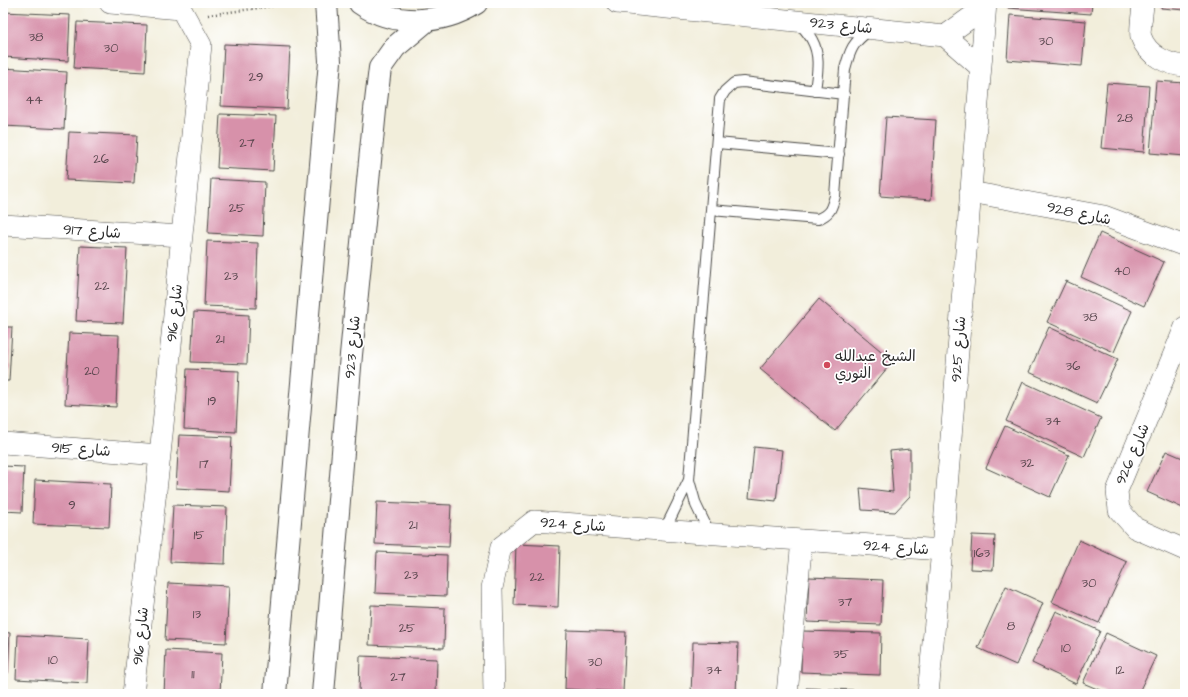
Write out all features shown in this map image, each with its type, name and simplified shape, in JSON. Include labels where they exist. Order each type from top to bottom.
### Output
[{"type":"street","name":"شارع 916","points":[[110,3],[181,9],[201,45],[160,455],[133,694]]},
{"type":"street","points":[[275,694],[330,61],[326,3]]},
{"type":"street","points":[[360,3],[369,9],[397,19],[427,20],[446,17],[465,10],[476,3]]},
{"type":"street","name":"شارع 923","points":[[617,3],[945,36]]},
{"type":"street","points":[[1143,3],[1140,36],[1152,54],[1175,65],[1185,66]]},
{"type":"street","points":[[980,67],[945,36],[983,4]]},
{"type":"street","name":"شارع 925","points":[[928,694],[942,550],[980,67],[983,4]]},
{"type":"street","name":"شارع 923","points":[[323,694],[350,355],[380,68],[395,47],[427,20]]},
{"type":"street","name":"شارع 928","points":[[970,192],[1104,216],[1185,246]]},
{"type":"street","name":"شارع 917","points":[[3,225],[181,236]]},
{"type":"street","name":"شارع 926","points":[[1185,327],[1117,491],[1119,510],[1135,528],[1185,550]]},
{"type":"street","name":"شارع 915","points":[[3,443],[160,455]]},
{"type":"street","name":"شارع 924","points":[[494,694],[492,588],[501,547],[534,521],[942,550]]},
{"type":"street","points":[[787,694],[802,540]]},
{"type":"lane","points":[[797,21],[812,40],[817,53],[818,63],[815,90]]},
{"type":"lane","points":[[711,210],[818,219],[826,216],[831,209],[835,196],[845,69],[849,52],[857,40],[872,28]]},
{"type":"lane","points":[[710,534],[696,505],[689,480],[720,99],[725,91],[734,83],[743,82],[844,94]]},
{"type":"lane","points":[[717,143],[838,154]]},
{"type":"lane","points":[[662,530],[669,521],[689,480]]},
{"type":"path","points":[[186,18],[295,3]]},
{"type":"building","points":[[1008,3],[1092,3],[1091,14],[1008,8]]},
{"type":"building","points":[[1162,3],[1185,3],[1185,10],[1161,8]]},
{"type":"building","points":[[3,12],[70,15],[68,61],[3,57]]},
{"type":"building","points":[[1010,15],[1086,21],[1082,66],[1007,60]]},
{"type":"building","points":[[77,22],[147,25],[145,72],[74,68]]},
{"type":"building","points":[[224,44],[290,47],[287,109],[221,106]]},
{"type":"building","points":[[3,68],[67,72],[64,129],[3,126]]},
{"type":"building","points":[[1156,81],[1185,83],[1185,156],[1150,153]]},
{"type":"building","points":[[1107,83],[1149,86],[1144,152],[1101,148]]},
{"type":"building","points":[[220,114],[276,116],[273,171],[217,168]]},
{"type":"building","points":[[886,117],[936,120],[931,200],[880,196]]},
{"type":"building","points":[[69,132],[137,135],[134,183],[66,180]]},
{"type":"building","points":[[211,179],[265,182],[263,236],[208,233]]},
{"type":"building","points":[[1100,233],[1164,262],[1144,306],[1081,277]]},
{"type":"building","points":[[207,241],[258,243],[256,308],[204,306]]},
{"type":"building","points":[[80,246],[127,248],[123,323],[76,321]]},
{"type":"building","points":[[1066,281],[1132,311],[1114,352],[1047,322]]},
{"type":"building","name":"الشيخ عبدالله النوري","points":[[819,299],[893,361],[835,431],[760,369]]},
{"type":"building","points":[[194,312],[249,315],[247,364],[191,362]]},
{"type":"building","points":[[3,327],[12,327],[9,381],[3,381]]},
{"type":"building","points":[[1049,327],[1118,359],[1097,403],[1029,372]]},
{"type":"building","points":[[69,333],[119,335],[116,407],[65,404]]},
{"type":"building","points":[[187,369],[239,371],[236,432],[184,429]]},
{"type":"building","points":[[1023,382],[1101,418],[1084,457],[1006,421]]},
{"type":"building","points":[[1005,426],[1069,455],[1050,497],[986,468]]},
{"type":"building","points":[[179,435],[232,437],[229,491],[176,488]]},
{"type":"building","points":[[754,447],[782,450],[776,501],[749,498]]},
{"type":"building","points":[[910,449],[910,496],[895,512],[862,510],[860,488],[893,492],[890,451]]},
{"type":"building","points":[[1166,451],[1185,459],[1185,509],[1147,492]]},
{"type":"building","points":[[3,466],[24,467],[22,512],[3,511]]},
{"type":"building","points":[[35,480],[111,484],[109,527],[33,524]]},
{"type":"building","points":[[377,502],[451,505],[449,547],[375,544]]},
{"type":"building","points":[[173,505],[227,507],[225,564],[170,562]]},
{"type":"building","points":[[972,535],[995,536],[993,570],[970,569]]},
{"type":"building","points":[[1079,540],[1127,562],[1099,623],[1052,602]]},
{"type":"building","points":[[516,544],[560,546],[558,607],[514,605]]},
{"type":"building","points":[[377,552],[447,555],[446,596],[375,593]]},
{"type":"building","points":[[809,577],[883,580],[881,625],[807,622]]},
{"type":"building","points":[[168,583],[229,586],[226,643],[165,640]]},
{"type":"building","points":[[1006,586],[1043,603],[1016,665],[978,648]]},
{"type":"building","points":[[371,605],[445,608],[444,648],[369,645]]},
{"type":"building","points":[[1056,611],[1100,631],[1076,684],[1032,663]]},
{"type":"building","points":[[567,630],[626,632],[623,692],[565,689]]},
{"type":"building","points":[[802,631],[881,633],[880,675],[801,672]]},
{"type":"building","points":[[3,632],[10,633],[8,673],[3,673]]},
{"type":"building","points":[[1106,633],[1156,656],[1138,694],[1109,694],[1083,683]]},
{"type":"building","points":[[18,635],[89,639],[87,683],[16,679]]},
{"type":"building","points":[[693,642],[738,643],[736,694],[691,694]]},
{"type":"building","points":[[166,650],[222,653],[220,694],[164,694]]},
{"type":"building","points":[[360,656],[437,659],[436,694],[359,694]]},
{"type":"building","points":[[806,688],[880,691],[880,694],[806,694]]},
{"type":"place","name":"الشيخ عبدالله النوري","points":[[827,365]]}]
